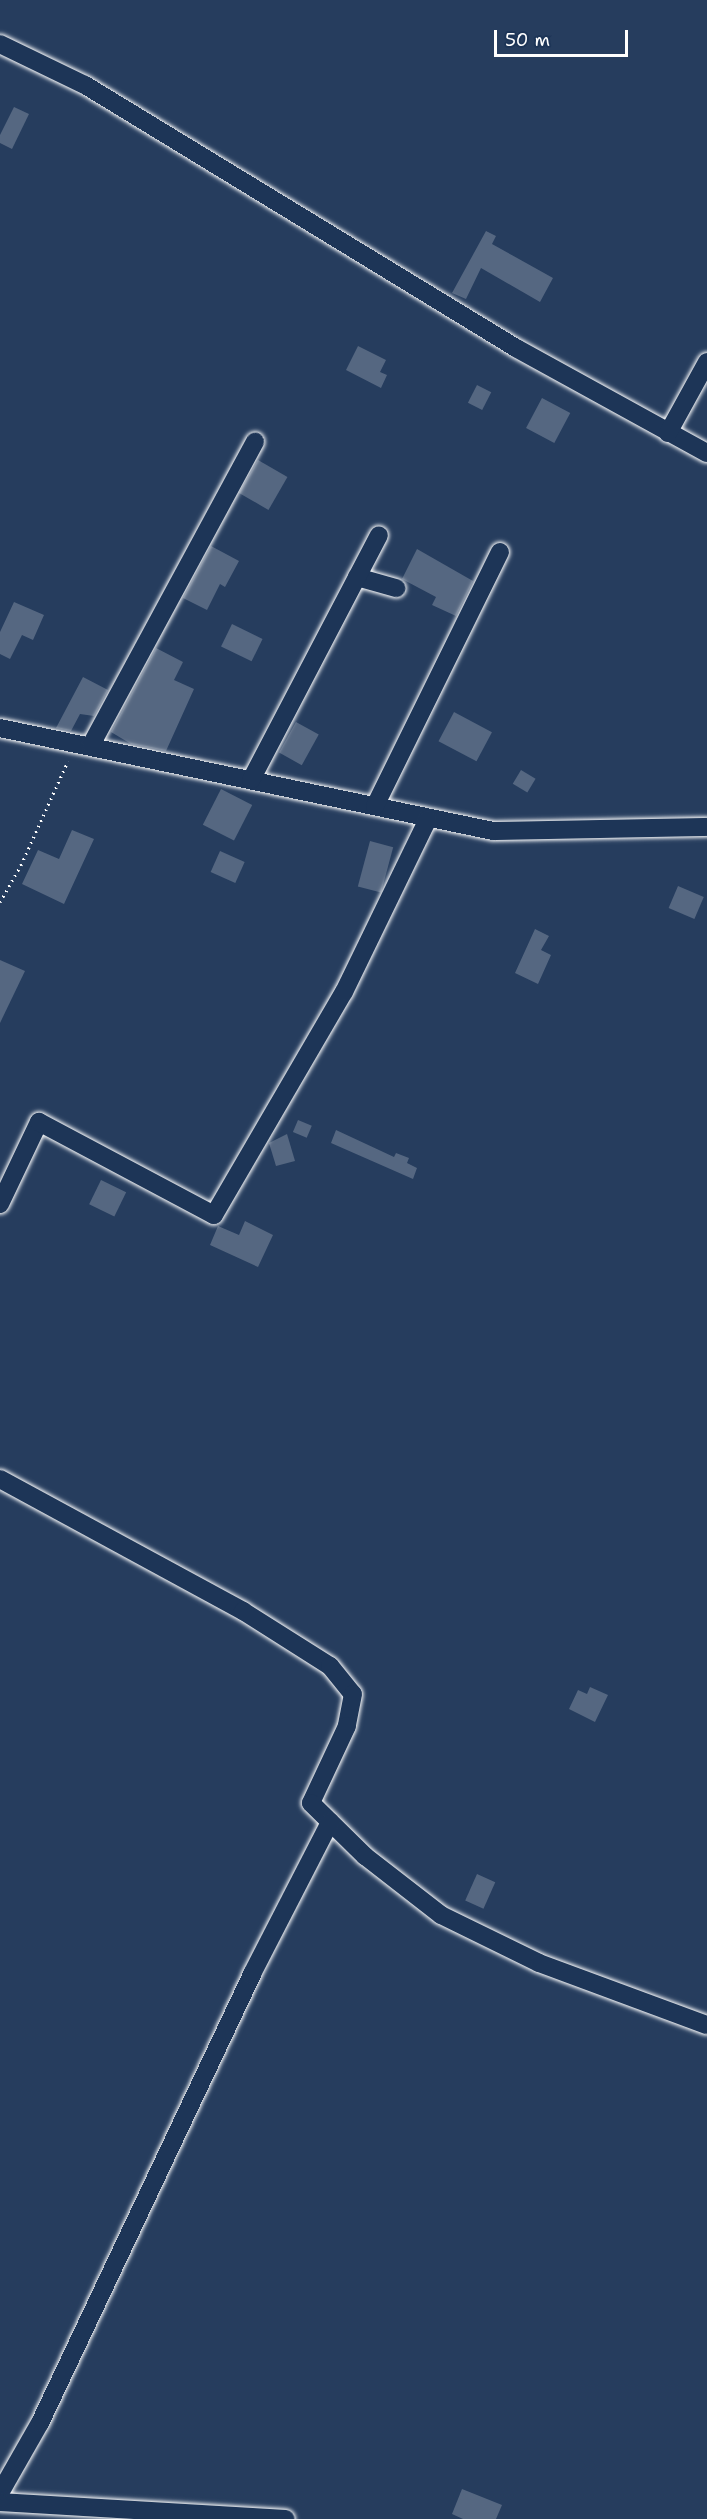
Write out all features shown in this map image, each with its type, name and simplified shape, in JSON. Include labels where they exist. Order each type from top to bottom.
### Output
[{"type":"street","points":[[0,44],[85,85],[516,348],[707,453]]},
{"type":"street","points":[[668,433],[707,363]]},
{"type":"street","points":[[83,744],[255,442]]},
{"type":"street","points":[[251,780],[379,536]]},
{"type":"street","points":[[375,806],[500,552]]},
{"type":"street","points":[[357,576],[396,588]]},
{"type":"street","points":[[0,728],[493,831],[707,827]]},
{"type":"street","points":[[0,1204],[39,1122],[214,1215],[344,992],[428,819]]},
{"type":"street","points":[[0,1479],[243,1611],[330,1666],[353,1694],[347,1726],[311,1803],[365,1856],[441,1916],[539,1963],[707,2025]]},
{"type":"street","points":[[0,2493],[40,2423],[252,1974],[330,1822]]},
{"type":"street","points":[[0,2502],[285,2519]]},
{"type":"path","points":[[0,902],[83,744]]},
{"type":"building","points":[[14,107],[29,114],[12,149],[0,143],[0,135]]},
{"type":"building","points":[[486,231],[496,236],[492,244],[553,278],[540,302],[481,268],[466,299],[452,293]]},
{"type":"building","points":[[358,346],[386,360],[380,372],[387,375],[381,388],[346,370]]},
{"type":"building","points":[[477,385],[491,392],[482,410],[468,403]]},
{"type":"building","points":[[542,398],[570,413],[554,443],[526,428]]},
{"type":"building","points":[[258,460],[287,477],[268,510],[239,493]]},
{"type":"building","points":[[211,546],[239,561],[225,587],[220,584],[207,610],[183,598]]},
{"type":"building","points":[[417,549],[473,581],[456,616],[432,605],[436,597],[402,579]]},
{"type":"building","points":[[14,602],[44,615],[33,640],[22,635],[10,659],[0,654],[0,632]]},
{"type":"building","points":[[232,624],[263,639],[252,661],[221,646]]},
{"type":"building","points":[[156,648],[183,662],[174,680],[194,689],[166,751],[131,744],[111,732]]},
{"type":"building","points":[[83,677],[108,690],[94,716],[80,714],[71,731],[56,728]]},
{"type":"building","points":[[454,712],[492,732],[476,761],[439,741]]},
{"type":"building","points":[[296,722],[319,735],[302,765],[279,753]]},
{"type":"building","points":[[521,770],[536,779],[527,792],[513,784]]},
{"type":"building","points":[[221,789],[252,805],[234,841],[203,825]]},
{"type":"building","points":[[72,830],[94,839],[64,904],[22,884],[38,850],[59,859]]},
{"type":"building","points":[[370,841],[393,847],[381,893],[358,886]]},
{"type":"building","points":[[220,851],[245,862],[235,883],[211,872]]},
{"type":"building","points":[[678,886],[704,897],[694,919],[669,908]]},
{"type":"building","points":[[535,929],[549,936],[541,950],[551,955],[538,984],[515,973]]},
{"type":"building","points":[[0,960],[25,971],[0,1023]]},
{"type":"building","points":[[298,1120],[312,1126],[307,1138],[293,1132]]},
{"type":"building","points":[[336,1130],[394,1157],[396,1153],[409,1158],[407,1163],[417,1168],[413,1179],[331,1143]]},
{"type":"building","points":[[287,1134],[295,1161],[276,1166],[269,1143]]},
{"type":"building","points":[[101,1180],[126,1192],[114,1217],[89,1204]]},
{"type":"building","points":[[245,1221],[273,1235],[258,1267],[210,1245],[218,1226],[239,1235]]},
{"type":"building","points":[[590,1687],[608,1695],[595,1722],[569,1709],[578,1690],[587,1694]]},
{"type":"building","points":[[477,1874],[495,1882],[483,1909],[465,1900]]},
{"type":"building","points":[[462,2489],[502,2505],[496,2519],[463,2519],[452,2514]]}]
